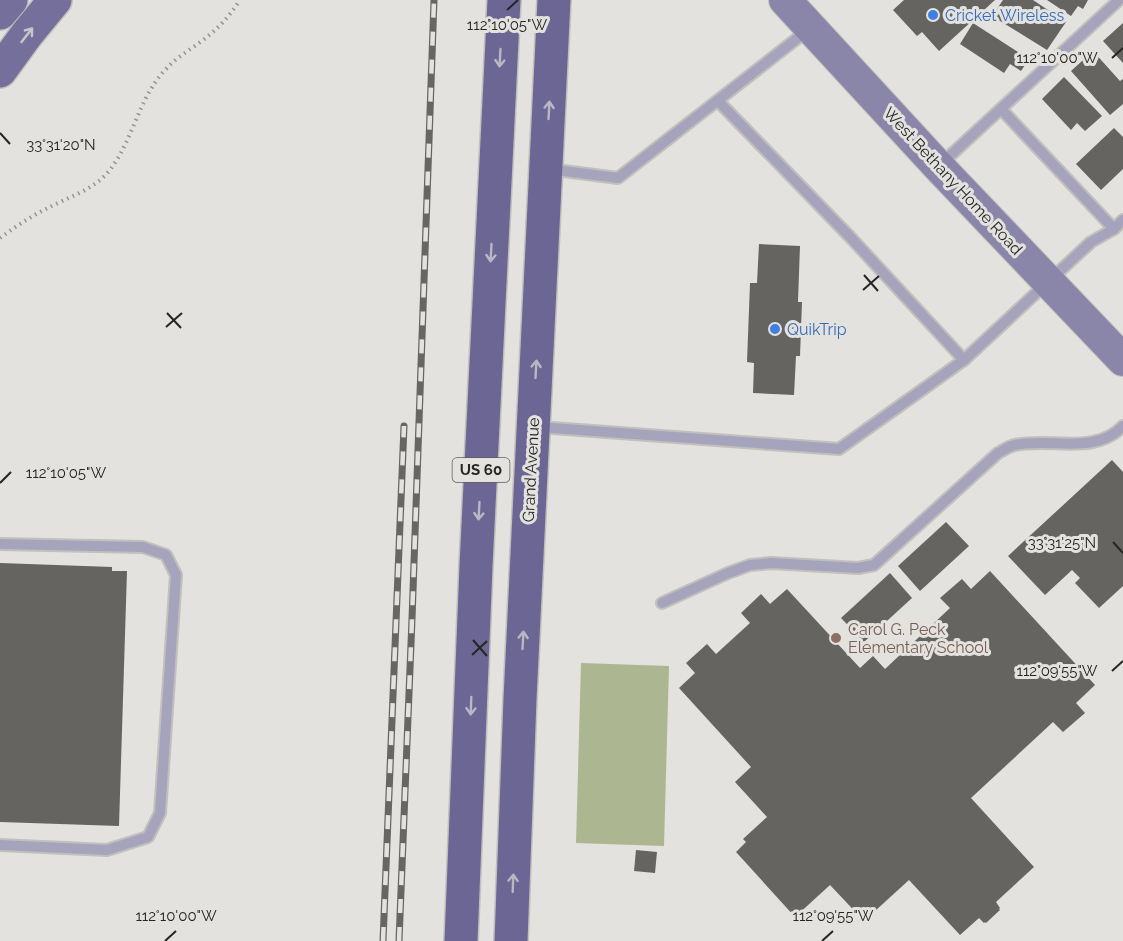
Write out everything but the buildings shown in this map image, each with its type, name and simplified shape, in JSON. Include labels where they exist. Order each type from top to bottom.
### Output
[{"type":"highway","name":"US 60","points":[[461,941],[504,0]]},
{"type":"highway","name":"Grand Avenue","points":[[510,941],[554,0]]},
{"type":"main road","points":[[0,14],[10,0]]},
{"type":"main road","points":[[0,70],[55,0]]},
{"type":"main road","name":"West Bethany Home Road","points":[[785,0],[938,166],[1123,360]]},
{"type":"lane","points":[[938,166],[1119,0]]},
{"type":"lane","points":[[546,168],[618,178],[811,28]]},
{"type":"lane","points":[[718,101],[852,239],[964,360]]},
{"type":"lane","points":[[1001,109],[1114,229]]},
{"type":"lane","points":[[533,427],[839,449],[964,360],[1091,242],[1114,229],[1123,220]]},
{"type":"lane","points":[[662,603],[750,565],[858,568],[874,565],[999,453],[1012,445],[1077,444],[1099,441],[1123,426]]},
{"type":"lane","points":[[0,544],[143,547],[166,555],[176,575],[160,813],[148,837],[107,850],[0,845]]},
{"type":"path","points":[[0,238],[31,216],[70,199],[107,173],[127,142],[153,84],[167,67],[217,29],[240,0]]},
{"type":"green space","points":[[581,663],[669,666],[664,846],[576,843]]},
{"type":"railway","points":[[399,941],[434,0]]},
{"type":"railway","points":[[383,941],[404,426]]},
{"type":"place","name":"Cricket Wireless","points":[[933,15]]},
{"type":"place","name":"QuikTrip","points":[[775,329]]},
{"type":"place","name":"Carol G. Peck Elementary School","points":[[836,638]]}]
